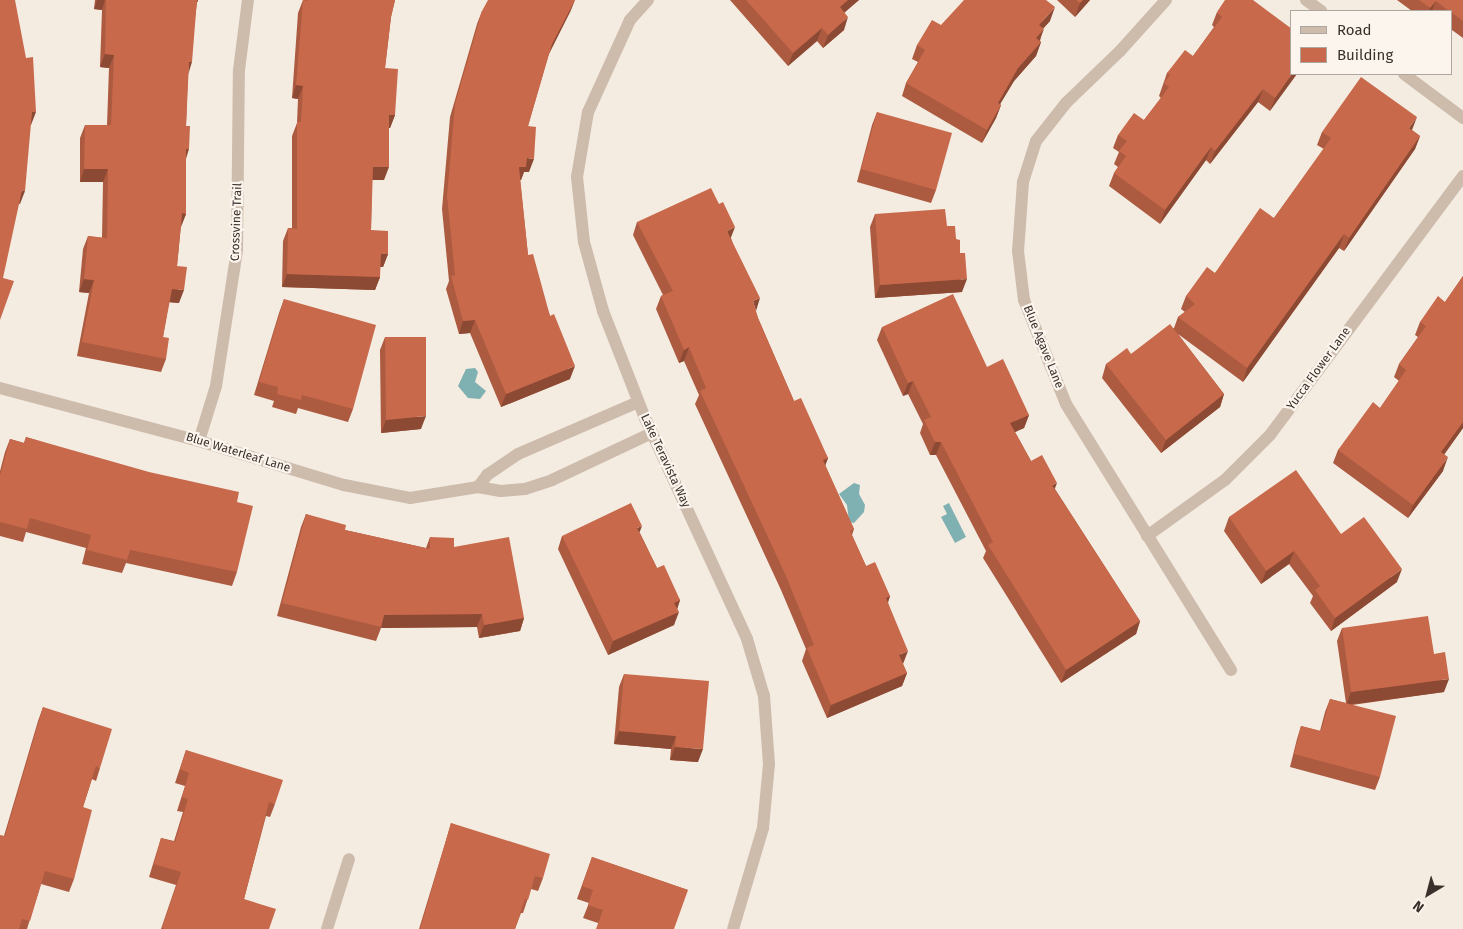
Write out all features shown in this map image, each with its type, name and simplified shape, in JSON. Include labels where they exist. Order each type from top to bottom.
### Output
[{"type":"street","name":"Crossvine Trail","points":[[199,441],[216,386],[237,250],[239,70],[248,0]]},
{"type":"street","name":"Lake Teravista Way","points":[[648,0],[630,20],[588,112],[578,177],[584,242],[603,311],[638,402],[747,639],[764,696],[769,764],[763,828],[733,929]]},
{"type":"street","name":"Blue Agave Lane","points":[[1166,0],[1120,51],[1066,103],[1036,142],[1023,182],[1018,251],[1024,300],[1066,404],[1231,670]]},
{"type":"street","points":[[1306,0],[1320,10]]},
{"type":"street","points":[[1405,75],[1463,118]]},
{"type":"street","name":"Yucca Flower Lane","points":[[1147,536],[1225,480],[1270,435],[1463,176]]},
{"type":"street","name":"Blue Waterleaf Lane","points":[[0,388],[199,441],[344,485],[410,498],[478,487],[501,491],[525,489],[552,480],[652,433]]},
{"type":"street","points":[[478,487],[488,475],[518,454],[638,402]]},
{"type":"street","points":[[327,929],[349,859]]},
{"type":"water","points":[[475,368],[478,372],[475,382],[486,391],[480,399],[468,398],[458,386],[466,369]]},
{"type":"water","points":[[854,483],[860,485],[859,494],[865,505],[864,512],[854,523],[849,522],[847,505],[839,494]]},
{"type":"water","points":[[949,503],[966,537],[955,543],[941,517],[947,514],[943,506]]},
{"type":"building","points":[[0,0],[15,0],[26,58],[33,57],[36,112],[32,112],[25,191],[22,190],[3,278],[14,281],[0,320]]},
{"type":"building","points":[[106,0],[197,0],[192,62],[189,62],[186,126],[190,126],[189,149],[186,149],[186,214],[182,213],[177,266],[187,267],[184,290],[172,289],[163,337],[169,338],[166,359],[82,342],[94,280],[84,279],[88,236],[107,238],[108,169],[84,169],[85,125],[111,125],[114,55],[105,54]]},
{"type":"building","points":[[303,0],[395,0],[385,68],[398,69],[395,115],[389,115],[389,167],[373,167],[371,230],[388,231],[388,254],[381,254],[380,277],[287,274],[288,228],[297,229],[297,122],[301,122],[303,86],[296,85]]},
{"type":"building","points":[[488,0],[575,0],[552,44],[528,126],[536,127],[534,159],[527,158],[526,167],[519,167],[528,255],[533,254],[550,316],[554,314],[575,366],[506,394],[475,320],[463,321],[451,276],[455,275],[447,196],[455,104],[482,11]]},
{"type":"building","points":[[746,0],[848,0],[840,7],[848,17],[828,35],[822,28],[793,53]]},
{"type":"building","points":[[964,0],[1046,0],[1055,7],[1039,25],[1044,29],[1036,38],[1041,42],[1018,68],[998,103],[1001,105],[987,130],[906,83],[925,50],[917,45],[932,20],[941,25]]},
{"type":"building","points":[[1225,0],[1253,0],[1290,28],[1291,75],[1275,98],[1263,89],[1215,151],[1211,147],[1165,210],[1114,173],[1126,156],[1119,151],[1127,141],[1118,135],[1134,113],[1144,120],[1169,87],[1164,83],[1170,75],[1167,73],[1185,50],[1193,56],[1222,17],[1217,12]]},
{"type":"building","points":[[1419,0],[1463,0],[1463,21],[1453,14],[1453,10],[1448,10],[1436,1],[1430,8]]},
{"type":"building","points":[[1361,77],[1417,117],[1409,128],[1420,136],[1349,238],[1344,234],[1247,368],[1178,317],[1195,304],[1186,296],[1207,267],[1215,273],[1260,208],[1274,218],[1331,138],[1322,132]]},
{"type":"building","points":[[877,112],[952,133],[936,190],[861,169]]},
{"type":"building","points":[[711,188],[719,204],[723,202],[735,227],[727,231],[760,298],[753,301],[758,318],[794,401],[801,398],[828,458],[823,460],[854,529],[850,531],[866,566],[875,562],[890,596],[886,598],[908,651],[899,655],[907,673],[831,705],[807,648],[814,645],[786,576],[700,391],[706,388],[689,347],[684,350],[661,296],[673,291],[637,222]]},
{"type":"building","points":[[945,209],[947,226],[955,226],[956,239],[960,240],[960,253],[965,253],[967,279],[880,285],[875,214]]},
{"type":"building","points":[[1463,276],[1463,422],[1441,452],[1448,457],[1413,505],[1338,450],[1373,402],[1380,408],[1406,370],[1399,364],[1426,326],[1420,322],[1438,296],[1445,302]]},
{"type":"building","points":[[953,294],[987,367],[1003,359],[1029,415],[1010,423],[1031,461],[1042,455],[1057,483],[1052,485],[1140,621],[1066,670],[988,545],[993,542],[941,442],[935,442],[924,420],[931,417],[913,381],[908,383],[882,327]]},
{"type":"building","points":[[284,299],[376,325],[353,409],[302,395],[301,400],[277,394],[278,387],[259,382]]},
{"type":"building","points":[[1170,324],[1224,394],[1166,440],[1106,364],[1127,348],[1131,354]]},
{"type":"building","points":[[385,337],[426,337],[426,416],[386,420]]},
{"type":"building","points":[[26,437],[149,472],[239,492],[237,502],[253,506],[237,572],[130,550],[127,560],[87,550],[91,535],[30,518],[27,529],[0,522],[0,476],[10,439],[24,443]]},
{"type":"building","points":[[1296,470],[1341,534],[1364,517],[1402,569],[1335,618],[1315,590],[1320,586],[1294,551],[1266,571],[1229,517]]},
{"type":"building","points":[[631,503],[642,526],[637,528],[657,568],[664,565],[680,600],[674,603],[679,612],[613,641],[562,536]]},
{"type":"building","points":[[306,514],[346,525],[345,530],[430,549],[430,537],[454,538],[454,547],[509,537],[524,618],[484,625],[482,614],[384,615],[381,627],[282,603]]},
{"type":"building","points":[[1428,616],[1434,654],[1445,652],[1449,679],[1351,692],[1342,628]]},
{"type":"building","points":[[624,674],[709,681],[703,749],[675,747],[676,736],[619,731]]},
{"type":"building","points":[[1330,699],[1396,716],[1380,777],[1294,754],[1301,726],[1321,731]]},
{"type":"building","points":[[43,707],[112,729],[100,768],[96,766],[83,807],[92,810],[74,879],[45,871],[30,921],[22,919],[19,929],[0,929],[0,835],[5,836]]},
{"type":"building","points":[[186,750],[283,780],[275,804],[269,802],[244,899],[276,909],[269,929],[162,928],[181,872],[154,864],[161,838],[175,842],[188,799],[182,797],[189,773],[180,769]]},
{"type":"building","points":[[451,823],[550,854],[543,878],[535,876],[528,900],[525,899],[515,929],[420,929]]},
{"type":"building","points":[[592,857],[688,890],[674,929],[596,929],[603,910],[588,905],[593,890],[582,886]]}]
